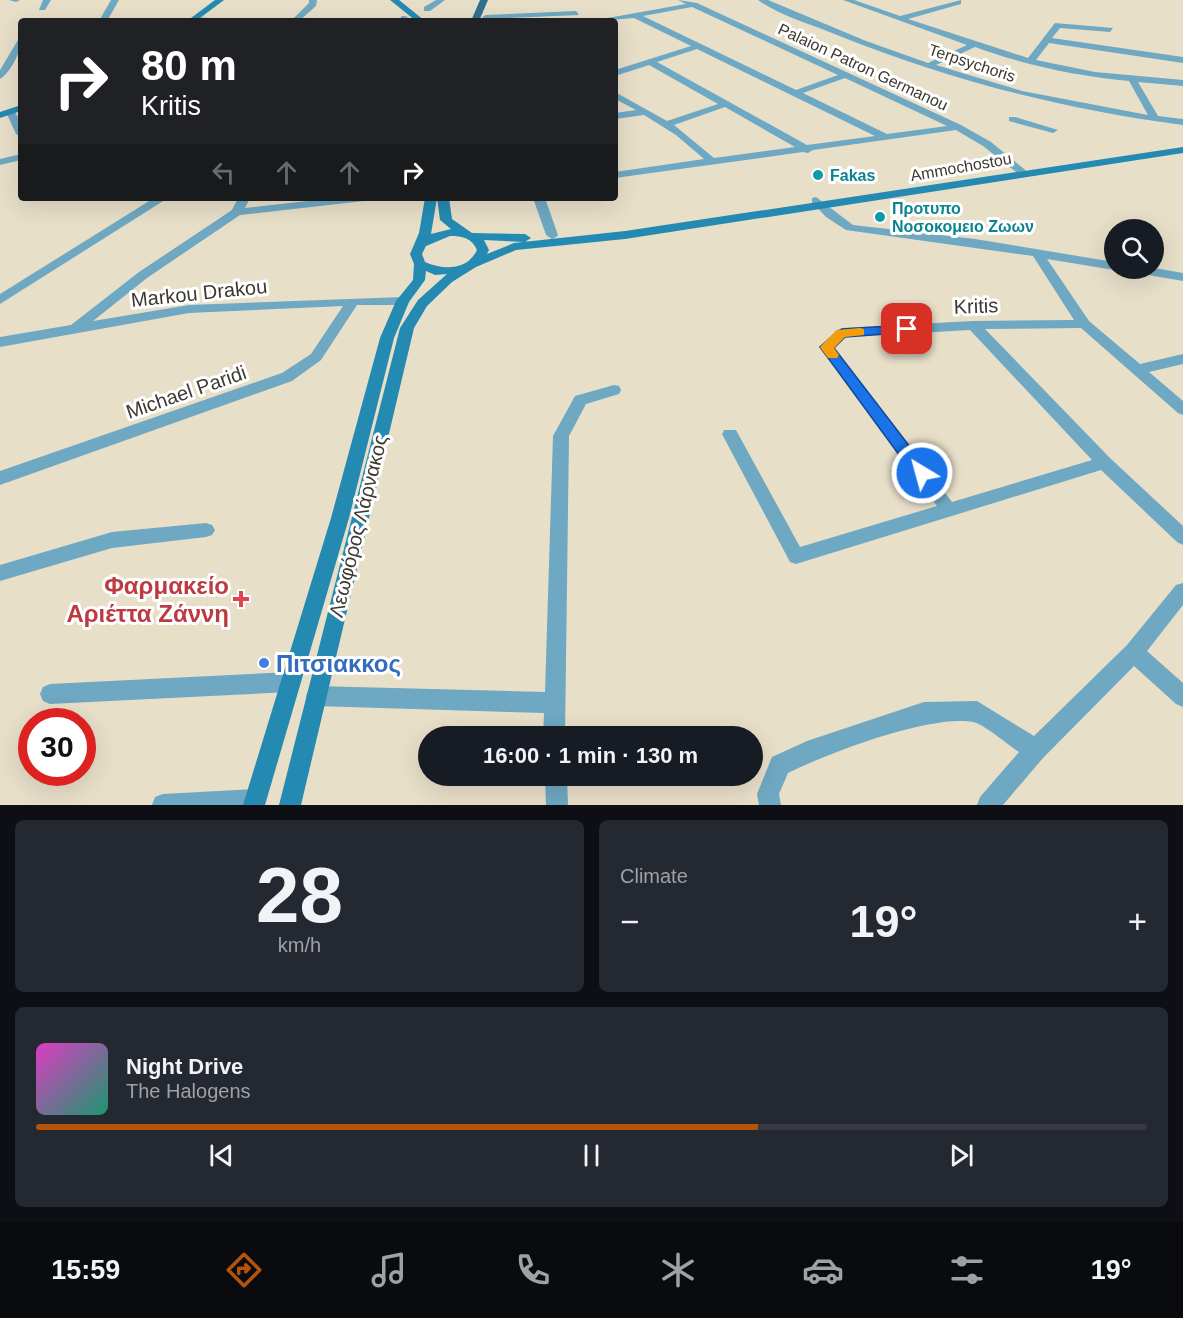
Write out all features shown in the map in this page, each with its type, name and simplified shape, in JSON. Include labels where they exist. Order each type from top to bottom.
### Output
[{"type":"main road","points":[[196,18],[220,0]]},
{"type":"main road","points":[[384,0],[403,18]]},
{"type":"main road","points":[[394,0],[417,18]]},
{"type":"main road","points":[[476,18],[484,0]]},
{"type":"main road","points":[[485,18],[489,0]]},
{"type":"main road","points":[[0,115],[16,110]]},
{"type":"main road","name":"Ammochostou","points":[[469,266],[514,247],[625,235],[819,203],[1183,150]]},
{"type":"main road","name":"Λεωφόρος Λάρνακος","points":[[255,802],[340,519],[387,338],[404,301],[419,280],[420,264],[416,254],[422,243],[430,201]]},
{"type":"main road","points":[[420,264],[442,272],[469,266],[483,250],[479,241],[446,220],[443,201]]},
{"type":"main road","name":"Ammochostou","points":[[469,235],[519,238],[552,235],[819,203]]},
{"type":"main road","points":[[422,243],[439,234],[469,235]]},
{"type":"main road","name":"Λεωφόρος Λάρνακος","points":[[290,805],[407,328],[414,314],[428,296],[469,266]]},
{"type":"street","points":[[42,8],[47,0]]},
{"type":"street","points":[[105,18],[115,0]]},
{"type":"street","points":[[298,18],[313,4],[313,0]]},
{"type":"street","points":[[427,9],[441,0]]},
{"type":"street","name":"Palaion Patron Germanou","points":[[682,0],[957,127],[987,144],[1024,173]]},
{"type":"street","name":"Terpsychoris","points":[[762,0],[827,28],[990,85],[1058,120],[1156,120],[1183,123]]},
{"type":"street","points":[[847,0],[973,45],[1030,62],[1133,80],[1183,83]]},
{"type":"street","points":[[898,19],[958,2]]},
{"type":"street","points":[[618,19],[694,6]]},
{"type":"street","points":[[503,18],[577,14]]},
{"type":"street","points":[[636,16],[888,138]]},
{"type":"street","points":[[1030,62],[1060,25],[1110,30]]},
{"type":"street","points":[[1046,40],[1183,60]]},
{"type":"street","points":[[0,76],[10,65],[18,44]]},
{"type":"street","points":[[930,65],[973,45]]},
{"type":"street","points":[[618,72],[698,46]]},
{"type":"street","points":[[650,63],[808,150]]},
{"type":"street","points":[[0,76],[11,74]]},
{"type":"street","points":[[796,93],[846,75]]},
{"type":"street","points":[[1133,80],[1156,120]]},
{"type":"street","points":[[618,97],[667,124],[703,152],[712,162]]},
{"type":"street","points":[[667,124],[726,104]]},
{"type":"street","points":[[618,116],[645,112]]},
{"type":"street","points":[[1012,119],[1058,120]]},
{"type":"street","points":[[618,175],[808,150],[957,127]]},
{"type":"street","points":[[0,162],[18,158]]},
{"type":"street","points":[[0,300],[157,201]]},
{"type":"street","points":[[237,212],[242,201]]},
{"type":"street","points":[[74,330],[143,275],[237,212],[320,201]]},
{"type":"street","points":[[539,201],[552,235]]},
{"type":"street","points":[[819,203],[838,222],[850,228],[1104,264]]},
{"type":"street","points":[[1037,253],[1084,324],[1183,409]]},
{"type":"street","points":[[1164,274],[1183,277]]},
{"type":"street","name":"Markou Drakou","points":[[0,342],[189,309],[353,301],[404,301]]},
{"type":"street","name":"Michael Paridi","points":[[0,478],[287,377],[316,357],[353,301]]},
{"type":"street","name":"Kritis","points":[[949,510],[826,347],[842,333],[973,325],[1084,324]]},
{"type":"street","points":[[973,325],[1104,464],[1183,537]]},
{"type":"street","points":[[1138,370],[1183,359]]},
{"type":"street","points":[[554,726],[561,436],[580,400],[614,390]]},
{"type":"street","points":[[730,434],[796,556],[1104,464]]},
{"type":"street","points":[[0,573],[112,540],[206,530]]},
{"type":"street","points":[[988,805],[1035,750],[1134,652],[1183,591]]},
{"type":"street","points":[[1134,652],[1183,697]]},
{"type":"street","points":[[50,694],[290,682]]},
{"type":"street","points":[[316,696],[553,704]]},
{"type":"street","points":[[770,805],[768,794],[780,765],[807,752],[924,712],[977,711],[1035,750]]},
{"type":"street","points":[[556,786],[557,805]]},
{"type":"street","points":[[163,805],[255,802]]},
{"type":"slow traffic","points":[[832,355],[826,347],[842,333],[860,332]]},
{"type":"place","name":"Fakas","points":[[818,175]]},
{"type":"place","name":"Προτυπο Νοσοκομειο Ζωων","points":[[880,217]]},
{"type":"place","name":"Φαρμακείο Αριέττα Ζάννη","points":[[241,599]]},
{"type":"place","name":"Πιτσιακκος","points":[[264,663]]},
{"type":"route","points":[[907,329],[842,333],[826,347],[922,473]]}]
